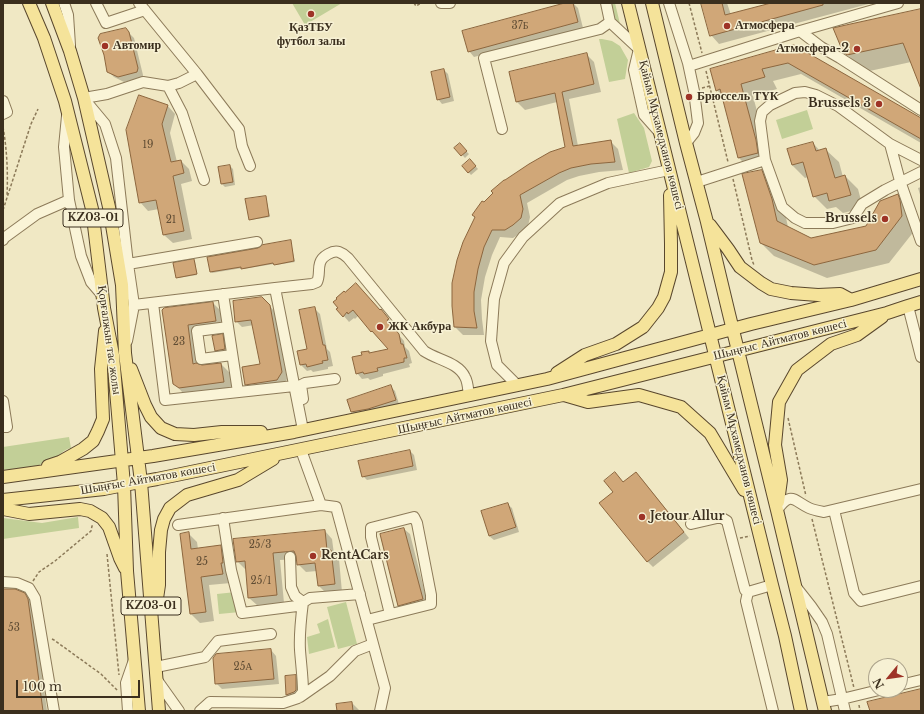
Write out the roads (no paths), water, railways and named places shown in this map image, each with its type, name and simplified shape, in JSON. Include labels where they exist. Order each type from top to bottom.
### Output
[{"type":"main road","name":"Қорғалжын тас жолы","points":[[29,3],[44,38],[65,101],[92,209],[104,308],[113,355],[124,485],[127,571],[139,711]]},
{"type":"main road","name":"Қорғалжын тас жолы","points":[[52,3],[70,51],[84,99],[109,206],[122,285],[125,353],[140,482],[159,711]]},
{"type":"main road","name":"Қайым Мұхамедханов көшесі","points":[[628,3],[785,636],[801,711]]},
{"type":"main road","name":"Қайым Мұхамедханов көшесі","points":[[652,3],[707,222],[824,707]]},
{"type":"main road","points":[[547,379],[585,355],[616,344],[643,327],[658,308],[664,297],[671,272],[669,170]]},
{"type":"main road","points":[[707,222],[728,248],[740,267],[771,289],[790,293],[840,294],[851,300]]},
{"type":"main road","name":"Шыңғыс Айтматов көшесі","points":[[3,477],[122,461],[302,430],[469,396],[547,379],[732,329],[851,300],[921,279]]},
{"type":"main road","name":"Шыңғыс Айтматов көшесі","points":[[3,500],[104,489],[157,480],[563,395],[887,314],[921,302]]},
{"type":"main road","points":[[21,474],[60,462],[82,449],[93,441],[96,436],[103,419],[101,368],[105,331],[104,308]]},
{"type":"main road","points":[[777,510],[781,480],[775,445],[779,402],[784,392],[797,370],[831,344],[857,335],[887,314]]},
{"type":"main road","points":[[125,353],[145,405],[151,417],[161,428],[175,434],[194,435],[222,432],[302,430]]},
{"type":"main road","points":[[563,395],[588,402],[639,395],[681,406],[710,433],[752,505]]},
{"type":"main road","points":[[153,628],[159,585],[161,530],[164,518],[170,508],[187,495],[238,480],[281,454]]},
{"type":"main road","points":[[3,509],[29,514],[80,509],[90,511],[102,518],[108,527],[120,558],[127,571]]},
{"type":"street","points":[[64,3],[68,15],[70,51]]},
{"type":"street","points":[[96,3],[106,23],[142,6],[239,129],[242,146],[250,166]]},
{"type":"street","points":[[441,3],[450,3]]},
{"type":"street","points":[[606,3],[610,22],[639,50]]},
{"type":"street","points":[[669,3],[689,65],[698,123],[694,133],[686,143]]},
{"type":"street","points":[[689,65],[769,35],[805,26],[881,3]]},
{"type":"street","points":[[703,60],[898,3]]},
{"type":"street","points":[[502,129],[484,58],[600,29],[610,22]]},
{"type":"street","points":[[800,31],[820,47],[840,58],[921,110]]},
{"type":"street","points":[[125,353],[134,305],[116,158],[105,124],[84,99],[107,94],[143,82],[168,86],[180,83],[197,74]]},
{"type":"street","points":[[168,86],[182,113],[204,180]]},
{"type":"street","points":[[921,160],[890,144],[838,106],[816,95],[805,92],[795,93],[770,105],[762,112],[760,121],[765,160],[782,208],[795,218],[805,223],[833,223],[853,218],[862,204],[900,181],[921,172]]},
{"type":"street","points":[[3,101],[5,113],[3,125]]},
{"type":"street","points":[[68,112],[64,147],[68,200],[81,256],[91,282],[103,296]]},
{"type":"street","points":[[890,144],[900,181],[921,241]]},
{"type":"street","points":[[697,182],[765,160]]},
{"type":"street","points":[[517,385],[498,365],[491,342],[494,299],[504,263],[522,237],[560,203],[608,183],[669,170]]},
{"type":"street","points":[[3,240],[37,214],[68,200]]},
{"type":"street","points":[[128,264],[256,242]]},
{"type":"street","points":[[134,305],[312,284],[317,282],[320,262],[326,255],[339,252],[348,258],[424,351],[432,356],[454,364],[459,369],[465,376],[469,396]]},
{"type":"street","points":[[275,288],[302,430]]},
{"type":"street","points":[[223,294],[238,392]]},
{"type":"street","points":[[153,303],[165,400],[294,386]]},
{"type":"street","points":[[908,306],[921,357]]},
{"type":"street","points":[[228,327],[197,331],[201,359],[232,355]]},
{"type":"street","points":[[302,430],[303,398],[301,385],[304,383],[335,379]]},
{"type":"street","points":[[3,401],[7,427],[3,427]]},
{"type":"street","points":[[301,450],[321,504]]},
{"type":"street","points":[[777,510],[783,502],[789,499],[795,499],[809,508],[824,512],[921,489]]},
{"type":"street","points":[[178,525],[321,504],[336,507],[385,688],[380,711]]},
{"type":"street","points":[[834,510],[854,593],[861,600],[921,586]]},
{"type":"street","points":[[367,620],[431,604],[430,587],[417,523],[414,517],[371,528],[371,537],[390,614]]},
{"type":"street","points":[[223,518],[231,570],[242,613],[297,606],[310,598],[360,594]]},
{"type":"street","points":[[691,524],[717,518],[722,518],[727,521],[745,590],[748,592]]},
{"type":"street","points":[[290,557],[291,587],[295,596],[303,602]]},
{"type":"street","points":[[3,582],[17,583],[29,588],[35,598],[54,711]]},
{"type":"street","points":[[748,592],[772,585]]},
{"type":"street","points":[[796,587],[822,622],[827,634],[845,711]]},
{"type":"street","points":[[748,592],[746,601],[773,711]]},
{"type":"street","points":[[298,698],[303,692],[300,633],[303,602]]},
{"type":"street","points":[[156,667],[205,657],[218,641],[271,634]]},
{"type":"street","points":[[200,711],[210,702],[283,703],[298,698],[330,676],[355,651],[373,644]]},
{"type":"street","points":[[128,711],[126,683],[134,658]]},
{"type":"street","points":[[157,680],[179,711]]},
{"type":"street","points":[[908,683],[921,680]]},
{"type":"street","points":[[824,707],[842,699],[868,693]]},
{"type":"place","name":"ҚазТБУ футбол залы","points":[[311,14]]},
{"type":"place","name":"Атмосфера","points":[[727,26]]},
{"type":"place","name":"Автомир","points":[[105,46]]},
{"type":"place","name":"Атмосфера-2","points":[[857,49]]},
{"type":"place","name":"Брюссель ТҮК","points":[[689,97]]},
{"type":"place","name":"Brussels 3","points":[[879,104]]},
{"type":"place","name":"Brussels","points":[[885,219]]},
{"type":"place","name":"ЖК Акбура","points":[[380,327]]},
{"type":"place","name":"Jetour Allur","points":[[642,517]]},
{"type":"place","name":"RentACars","points":[[313,556]]}]
